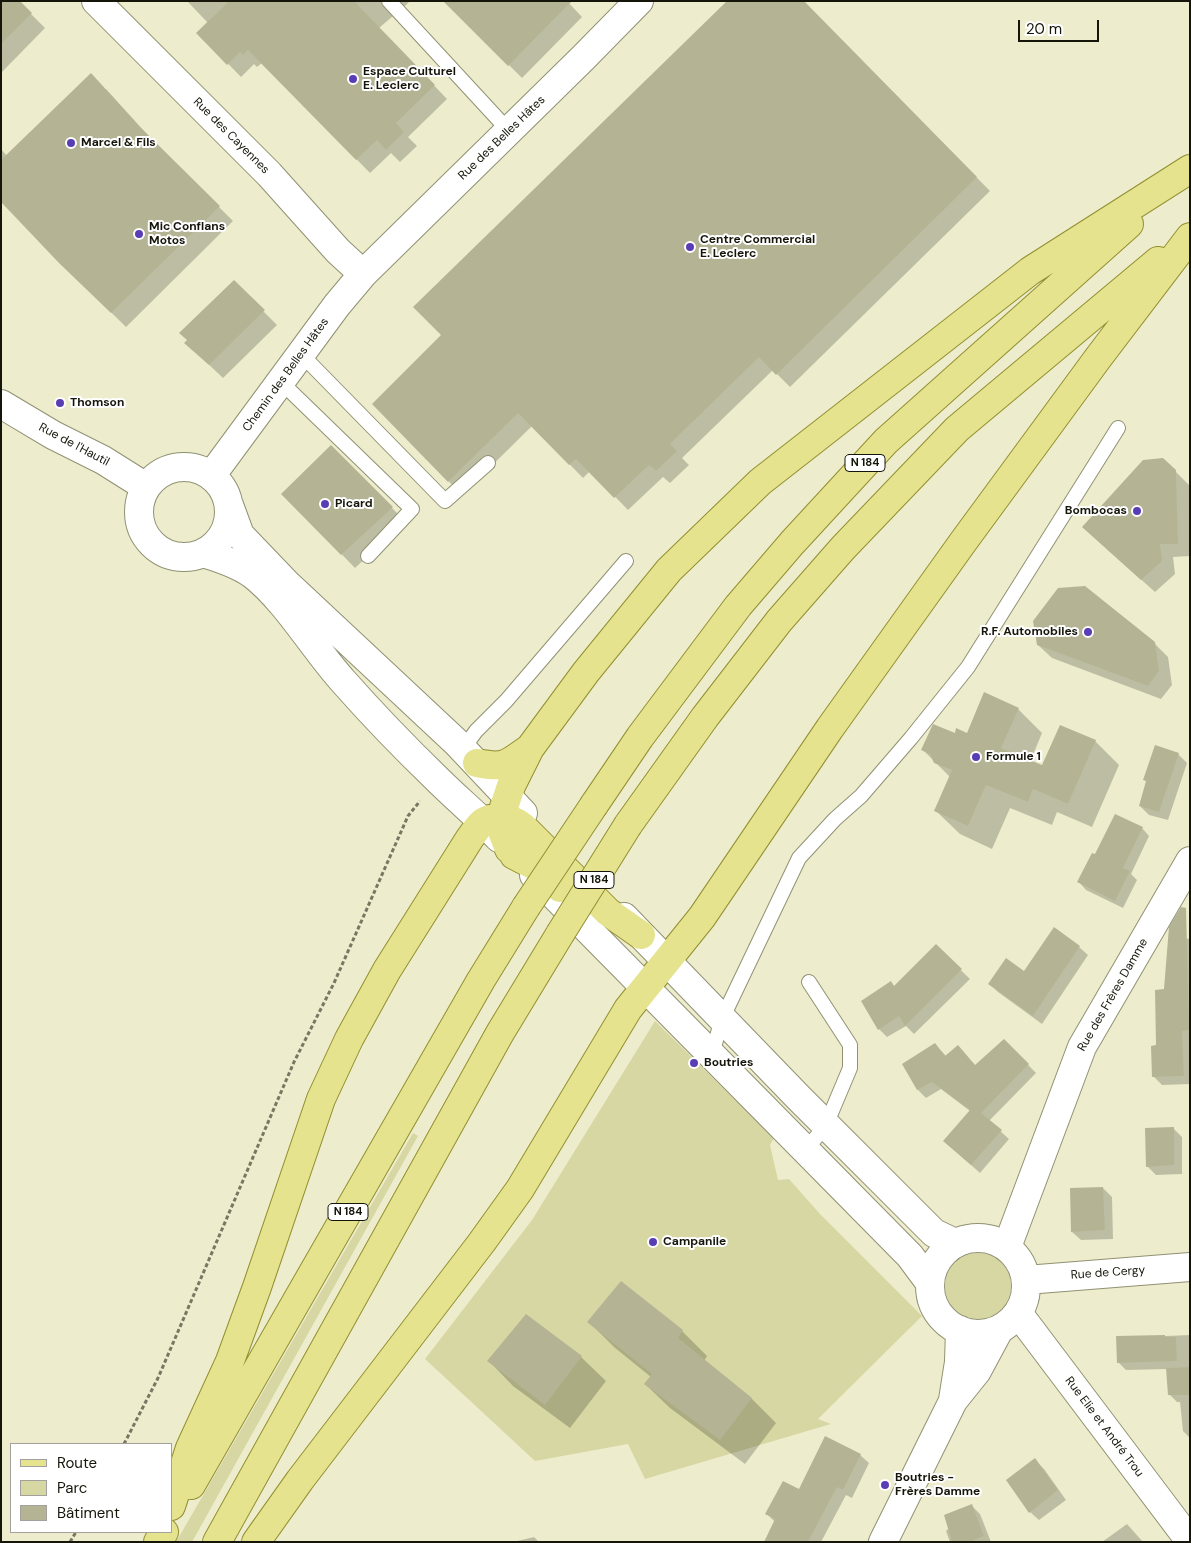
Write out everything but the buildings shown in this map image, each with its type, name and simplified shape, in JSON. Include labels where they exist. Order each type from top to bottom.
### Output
[{"type":"main road","points":[[172,1503],[190,1448],[230,1360],[321,1099],[349,1039],[386,970],[470,838],[498,812],[530,748],[586,672],[669,570],[760,482],[1030,271],[1190,169]]},
{"type":"main road","name":"N 184","points":[[172,1516],[481,980],[526,907],[640,737],[738,606],[792,543],[886,440],[1190,169]]},
{"type":"main road","points":[[256,1542],[300,1480],[482,1242],[520,1189],[628,1009],[645,988],[660,947],[702,917],[830,728],[1098,358],[1190,235]]},
{"type":"main road","name":"N 184","points":[[217,1542],[500,1034],[628,825],[705,717],[779,621],[843,548],[957,429],[1190,235]]},
{"type":"main road","points":[[470,756],[496,767],[510,762],[530,748]]},
{"type":"main road","points":[[498,812],[517,822],[608,912],[660,947]]},
{"type":"main road","points":[[512,852],[535,866],[610,936],[629,943],[660,947]]},
{"type":"street","name":"Rue des Cayennes","points":[[96,1],[269,174],[338,251],[363,274]]},
{"type":"street","name":"Rue des Belles Hâtes","points":[[363,274],[509,131],[631,4]]},
{"type":"street","name":"Chemin des Belles Hâtes","points":[[211,476],[337,305],[363,274]]},
{"type":"street","name":"Rue de l'Hautil","points":[[1,404],[53,435],[103,460],[146,487]]},
{"type":"street","points":[[228,505],[229,517],[224,533],[213,547],[203,553],[190,557],[176,556],[163,552],[152,544],[144,532],[140,519],[140,505],[146,487],[162,473],[174,469],[187,468],[200,470],[211,476],[225,494],[240,536],[470,756],[498,812],[512,852],[910,1256],[930,1283]]},
{"type":"street","points":[[203,553],[221,558],[251,573],[275,596],[330,667],[374,716],[436,779],[498,812]]},
{"type":"street","name":"Rue des Frères Damme","points":[[1007,1247],[1082,1047],[1190,861]]},
{"type":"street","points":[[660,947],[722,1019],[826,1125],[934,1233],[955,1243]]},
{"type":"street","points":[[883,1542],[953,1401],[977,1371],[1008,1321],[1024,1303],[1026,1280],[1023,1268],[1016,1256],[1007,1247],[995,1240],[982,1238],[968,1239],[955,1243],[942,1253],[934,1267],[930,1283],[931,1298],[937,1312],[947,1322],[960,1330],[972,1334],[986,1334],[1008,1321]]},
{"type":"street","name":"Rue de Cergy","points":[[1026,1280],[1190,1267]]},
{"type":"street","name":"Rue Elie et André Trou","points":[[1008,1321],[1190,1542]]},
{"type":"street","points":[[953,1401],[959,1362],[960,1330]]},
{"type":"lane","points":[[389,1],[509,131]]},
{"type":"lane","points":[[302,354],[445,500],[488,463]]},
{"type":"lane","points":[[281,382],[412,510],[368,556]]},
{"type":"lane","points":[[713,1057],[722,1019],[799,858],[835,819],[861,796],[912,738],[968,667],[1118,428]]},
{"type":"lane","points":[[470,756],[476,731],[506,700],[626,561]]},
{"type":"lane","points":[[805,1151],[826,1125],[850,1068],[850,1045],[808,982]]},
{"type":"path","points":[[125,1443],[158,1378],[294,1062],[334,983],[408,816],[436,779]]},
{"type":"green space","name":"Campanile","points":[[655,1021],[774,1138],[770,1145],[778,1180],[789,1179],[820,1214],[922,1316],[818,1419],[831,1424],[645,1479],[628,1444],[535,1461],[425,1359],[532,1220]]},
{"type":"green space","points":[[413,1133],[418,1136],[192,1542],[176,1542]]},
{"type":"green space","points":[[971,1253],[985,1253],[997,1258],[1006,1267],[1011,1279],[1009,1299],[1002,1310],[985,1319],[971,1319],[959,1314],[950,1305],[945,1293],[945,1279],[950,1267],[959,1258]]},
{"type":"place","name":"Espace Culturel E. Leclerc","points":[[353,79]]},
{"type":"place","name":"Marcel & Fils","points":[[71,143]]},
{"type":"place","name":"Mic Conflans Motos","points":[[139,234]]},
{"type":"place","name":"Centre Commercial E. Leclerc","points":[[690,247]]},
{"type":"place","name":"Thomson","points":[[60,403]]},
{"type":"place","name":"Picard","points":[[325,504]]},
{"type":"place","name":"Bombocas","points":[[1137,511]]},
{"type":"place","name":"R.F. Automobiles","points":[[1088,632]]},
{"type":"place","name":"Formule 1","points":[[976,757]]},
{"type":"place","name":"Boutries","points":[[694,1063]]},
{"type":"place","name":"Campanile","points":[[653,1242]]},
{"type":"place","name":"Boutries - Frères Damme","points":[[885,1485]]}]
